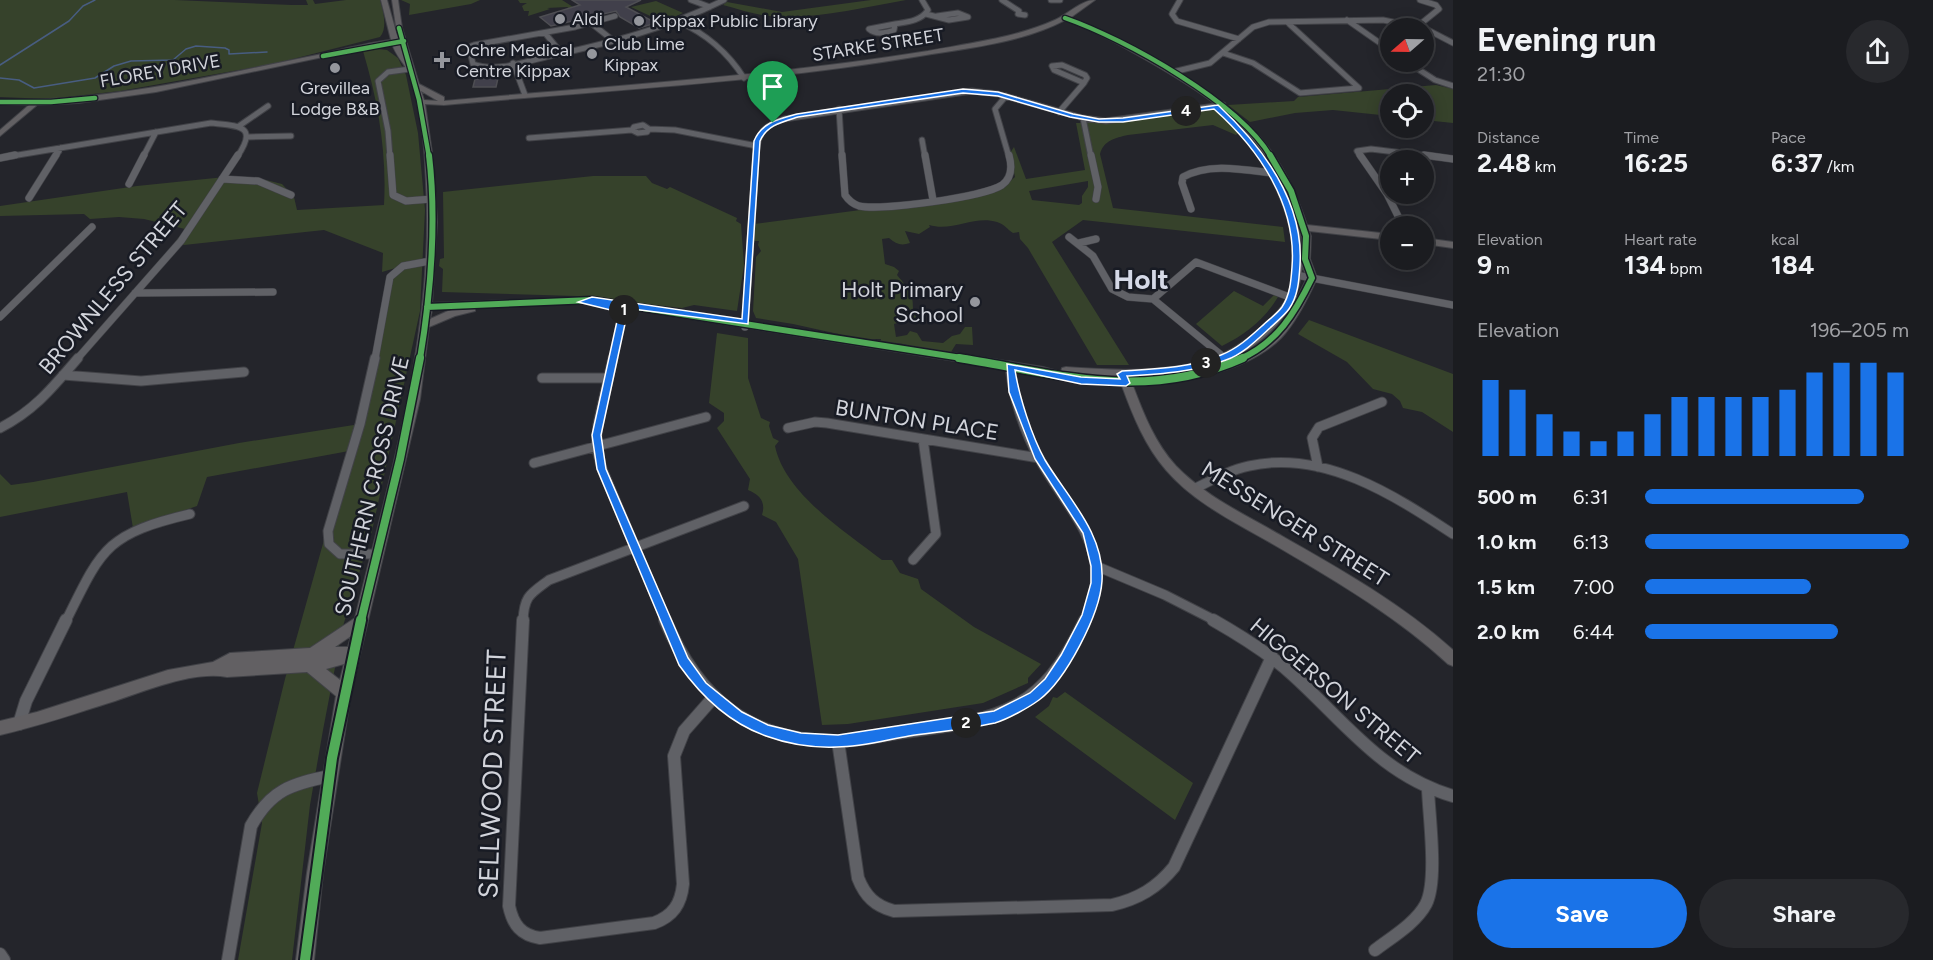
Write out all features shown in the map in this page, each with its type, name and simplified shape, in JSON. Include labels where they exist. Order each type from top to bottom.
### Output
[{"type":"street","name":"SOUTHERN CROSS DRIVE","points":[[305,960],[330,776],[344,693],[414,399],[429,288],[432,199],[421,107],[410,69],[399,55],[393,19],[384,0]]},
{"type":"street","name":"SOUTHERN CROSS DRIVE","points":[[393,19],[395,0]]},
{"type":"street","points":[[691,0],[710,7]]},
{"type":"street","points":[[615,16],[545,33],[476,44],[468,48],[472,63],[477,66],[513,63],[615,42],[678,21],[724,0]]},
{"type":"street","points":[[922,0],[927,5],[926,14]]},
{"type":"street","points":[[1002,0],[1019,11]]},
{"type":"street","points":[[1051,0],[1060,0]]},
{"type":"street","name":"STARKE STREET","points":[[421,107],[443,101],[744,78],[856,65],[960,47],[1054,23],[1076,13],[1092,0]]},
{"type":"street","points":[[1180,0],[1172,14],[1173,18],[1239,39]]},
{"type":"street","points":[[1420,0],[1439,8],[1427,18]]},
{"type":"street","points":[[895,24],[916,20],[926,14],[952,20],[968,15],[958,12],[937,16]]},
{"type":"street","points":[[1076,13],[1083,26]]},
{"type":"street","points":[[1065,18],[1108,37],[1173,72],[1219,106],[1268,152],[1277,173],[1292,191],[1305,259],[1312,278]]},
{"type":"street","points":[[376,46],[389,37],[393,19]]},
{"type":"street","points":[[1347,20],[1380,43]]},
{"type":"street","points":[[1173,72],[1210,63],[1255,26],[1287,22],[1380,20]]},
{"type":"street","points":[[678,21],[717,43],[732,58],[744,78]]},
{"type":"street","points":[[1223,53],[1253,63],[1290,89],[1300,93],[1359,88],[1287,22]]},
{"type":"street","points":[[591,23],[615,42]]},
{"type":"street","points":[[1054,23],[1083,26]]},
{"type":"street","points":[[545,33],[562,54]]},
{"type":"street","points":[[1434,34],[1453,43]]},
{"type":"street","name":"SOUTHERN CROSS DRIVE","points":[[398,42],[411,64],[410,69]]},
{"type":"street","name":"FLOREY DRIVE","points":[[0,102],[51,102],[118,95],[398,42]]},
{"type":"street","points":[[376,46],[388,48],[399,55]]},
{"type":"street","points":[[513,63],[525,95]]},
{"type":"street","points":[[1059,112],[1084,83],[1087,78],[1062,65],[1051,67],[1084,83]]},
{"type":"street","points":[[410,69],[388,72],[378,81],[388,131],[393,195],[409,202],[432,199]]},
{"type":"street","points":[[1423,72],[1435,80],[1453,86]]},
{"type":"street","points":[[415,85],[443,101]]},
{"type":"street","points":[[745,325],[757,146],[761,132],[778,121],[839,109],[963,91],[981,91],[1083,118],[1115,121],[1219,106]]},
{"type":"street","points":[[839,109],[845,195],[848,201],[855,205],[873,207],[984,193],[999,187],[1009,178],[1012,171],[995,109],[1006,96]]},
{"type":"street","points":[[16,102],[22,113]]},
{"type":"street","points":[[22,113],[51,102]]},
{"type":"street","points":[[0,134],[33,103]]},
{"type":"street","points":[[239,126],[268,106]]},
{"type":"street","points":[[1083,118],[1098,187],[1096,200]]},
{"type":"street","points":[[0,158],[221,122],[239,126],[246,131],[248,137],[291,136]]},
{"type":"street","points":[[529,138],[632,130],[640,125],[649,129],[675,130],[757,146]]},
{"type":"street","points":[[129,184],[156,132]]},
{"type":"street","name":"BROWNLESS STREET","points":[[0,429],[33,408],[181,241],[246,144],[248,137]]},
{"type":"street","points":[[922,140],[933,200]]},
{"type":"street","points":[[29,198],[61,148]]},
{"type":"street","points":[[1397,216],[1387,194],[1357,152],[1367,148],[1453,159]]},
{"type":"street","points":[[1191,210],[1182,183],[1183,177],[1188,172],[1207,169],[1277,173]]},
{"type":"street","points":[[222,179],[254,179],[277,186],[291,195]]},
{"type":"street","points":[[1298,224],[1380,236]]},
{"type":"street","points":[[1296,299],[1298,224]]},
{"type":"street","points":[[0,316],[92,226]]},
{"type":"street","points":[[1069,237],[1079,243],[1099,263],[1112,289],[1128,297],[1153,299],[1162,304],[1227,360]]},
{"type":"street","points":[[1079,243],[1096,239]]},
{"type":"street","points":[[1434,243],[1453,245]]},
{"type":"street","name":"SOUTHERN CROSS DRIVE","points":[[377,554],[339,554],[329,544],[328,531],[363,413],[378,347],[390,277],[405,265],[430,261]]},
{"type":"street","points":[[1153,299],[1196,262],[1296,299]]},
{"type":"street","points":[[1296,275],[1453,305]]},
{"type":"street","points":[[427,308],[582,302],[1043,371],[1124,378],[1227,360],[1272,340],[1285,326],[1296,299],[1312,278]]},
{"type":"street","points":[[429,288],[461,304]]},
{"type":"street","points":[[135,293],[273,292]]},
{"type":"street","points":[[427,308],[461,304],[491,305]]},
{"type":"street","points":[[424,325],[452,313],[491,305]]},
{"type":"street","points":[[624,307],[598,424],[596,446],[602,469],[684,661],[713,698],[738,716],[766,730],[801,739],[838,741],[996,717],[1034,697],[1049,683],[1065,658],[1094,600],[1096,566],[1087,532],[1039,459],[1014,392],[1010,366]]},
{"type":"street","points":[[63,375],[141,381],[244,372]]},
{"type":"street","points":[[542,378],[608,378]]},
{"type":"street","name":"MESSENGER STREET","points":[[1124,378],[1159,453],[1194,489],[1375,597],[1411,622],[1453,659]]},
{"type":"street","points":[[1318,467],[1312,438],[1314,432],[1325,424],[1382,402]]},
{"type":"street","points":[[534,463],[706,417]]},
{"type":"street","name":"BUNTON PLACE","points":[[788,428],[815,422],[827,423],[1039,459]]},
{"type":"street","points":[[913,560],[936,534],[923,439]]},
{"type":"street","points":[[1194,489],[1222,475],[1254,465],[1286,463],[1318,467],[1376,487],[1405,502],[1453,534]]},
{"type":"street","points":[[635,548],[744,506]]},
{"type":"street","points":[[19,724],[26,701],[94,564],[104,550],[133,530],[190,514]]},
{"type":"street","name":"SELLWOOD STREET","points":[[635,548],[549,580],[530,594],[524,603],[509,906],[511,920],[518,931],[528,937],[540,938],[654,923],[667,919],[676,910],[682,897],[683,884],[674,756],[679,737],[685,728],[713,698]]},
{"type":"street","name":"HIGGERSON STREET","points":[[1096,566],[1195,608],[1272,657],[1320,699],[1386,765],[1428,789],[1453,796]]},
{"type":"street","points":[[0,728],[168,677],[215,668],[227,670],[312,659],[360,622]]},
{"type":"street","points":[[312,659],[321,664],[353,654]]},
{"type":"street","points":[[838,741],[858,878],[862,890],[870,901],[882,909],[894,911],[1101,907],[1123,903],[1155,888],[1174,867],[1272,657]]},
{"type":"street","points":[[312,659],[344,693]]},
{"type":"street","points":[[228,960],[251,826],[258,813],[266,800],[287,785],[330,776]]},
{"type":"street","points":[[1375,950],[1418,915],[1428,901],[1430,885],[1428,789]]},
{"type":"street","points":[[0,954],[4,960]]},
{"type":"green space","points":[[0,0],[175,0],[308,5],[306,0],[313,0],[315,4],[346,0],[380,0],[384,29],[380,37],[273,64],[120,91],[48,99],[0,97]]},
{"type":"green space","points":[[401,0],[480,0],[471,4],[409,15],[410,4]]},
{"type":"green space","points":[[518,0],[562,0],[573,7],[570,9],[567,7],[547,8],[550,9],[528,16],[529,11],[524,11],[522,6],[527,3],[520,3]]},
{"type":"green space","points":[[871,0],[906,0],[837,12],[785,17],[751,13],[723,5],[727,2],[782,12]]},
{"type":"green space","points":[[656,1],[683,13],[663,22],[631,7]]},
{"type":"green space","points":[[387,50],[398,58],[406,75],[418,133],[425,210],[420,311],[372,531],[343,626],[310,805],[292,960],[238,960],[262,823],[257,793],[285,679],[349,451],[207,477],[197,506],[133,528],[127,492],[0,517],[0,474],[11,485],[33,482],[239,443],[360,424],[388,283],[399,267],[382,272],[383,253],[324,230],[184,245],[175,242],[185,229],[144,219],[119,217],[90,219],[84,214],[0,216],[0,206],[137,186],[225,177],[258,178],[282,184],[294,197],[297,210],[384,205],[383,147],[373,89],[363,51]]},
{"type":"green space","points":[[1434,85],[1453,89],[1453,123],[1434,121]]},
{"type":"green space","points":[[1380,90],[1380,115],[1333,110],[1295,113],[1250,122],[1228,105],[1294,101],[1298,97]]},
{"type":"green space","points":[[1206,109],[1215,110],[1238,133],[1236,135],[1213,125],[1128,135],[1111,140],[1100,154],[1113,208],[1283,227],[1285,242],[1083,220],[1052,242],[1129,365],[1097,365],[1028,248],[1020,239],[1019,232],[1013,233],[1004,225],[988,220],[938,227],[929,225],[930,227],[919,234],[905,231],[910,243],[907,244],[899,244],[889,238],[882,239],[885,264],[899,271],[897,275],[911,295],[916,317],[913,321],[903,312],[907,320],[894,324],[896,337],[907,335],[910,331],[917,333],[922,341],[943,343],[952,336],[960,334],[965,327],[972,327],[973,345],[956,344],[951,352],[933,351],[900,343],[880,344],[881,339],[861,339],[756,318],[753,311],[756,257],[761,251],[759,241],[753,241],[754,224],[989,193],[1006,185],[1015,177],[1010,153],[1014,147],[1026,179],[1085,170],[1076,123],[1118,123]],"holes":[[[1088,181],[1088,187],[1079,205],[1032,200],[1029,191]]]},
{"type":"green space","points":[[593,176],[646,176],[652,183],[667,189],[670,187],[737,218],[736,221],[741,224],[744,265],[737,311],[694,305],[682,308],[576,296],[442,292],[443,269],[439,266],[440,259],[444,258],[443,192]]},
{"type":"green space","points":[[1234,291],[1263,306],[1274,295],[1278,297],[1254,326],[1222,346],[1196,324]]},
{"type":"green space","points":[[1309,320],[1453,374],[1453,432],[1422,412],[1403,408],[1400,401],[1392,394],[1373,389],[1347,362],[1298,334]]},
{"type":"green space","points":[[717,333],[748,338],[748,378],[761,418],[770,422],[773,438],[779,441],[775,446],[781,464],[804,496],[835,524],[882,560],[892,560],[900,573],[918,579],[921,589],[974,627],[1041,664],[1028,678],[1028,683],[983,703],[848,724],[822,725],[798,559],[776,522],[762,515],[761,499],[748,490],[750,479],[717,428],[724,421],[724,413],[709,403]]},
{"type":"green space","points":[[1065,692],[1193,783],[1175,820],[1035,717],[1049,706],[1053,697],[1057,698]]},
{"type":"building","points":[[572,0],[641,0],[626,7],[656,23],[639,28],[620,17],[616,11],[551,26],[540,17],[580,5]]},
{"type":"building","points":[[498,78],[496,87],[473,87],[475,79]]},
{"type":"waterway","points":[[0,65],[69,21],[83,6],[95,0]]},
{"type":"waterway","points":[[0,78],[19,80],[34,88],[95,78],[114,66],[131,61],[173,60],[186,49],[196,46],[225,48],[229,50],[229,54],[267,52]]},
{"type":"cycle path","points":[[427,307],[592,300],[1099,381],[1162,380],[1193,375],[1223,367],[1250,355],[1283,329],[1312,278],[1305,259],[1306,236],[1291,191],[1268,152],[1246,127],[1200,88],[1130,48],[1065,18]]},
{"type":"cycle path","points":[[305,960],[322,825],[338,724],[400,459],[422,343],[430,284],[433,199],[428,149],[419,100],[399,28]]},
{"type":"cycle path","points":[[323,56],[404,41]]},
{"type":"cycle path","points":[[0,102],[51,102],[95,98]]},
{"type":"place","name":"Aldi","points":[[560,19]]},
{"type":"place","name":"Kippax Public Library","points":[[639,21]]},
{"type":"place","name":"Club Lime Kippax","points":[[592,54]]},
{"type":"place","name":"Ochre Medical Centre Kippax","points":[[442,60]]},
{"type":"place","name":"Grevillea Lodge B&B","points":[[335,68]]},
{"type":"place","name":"Holt Primary School","points":[[975,302]]},
{"type":"district","name":"Holt","points":[[1141,279]]},
{"type":"route","points":[[963,91],[998,94],[1072,116],[1099,121],[1123,120],[1215,106],[1233,122],[1260,155],[1273,173],[1284,196],[1295,234],[1297,254],[1295,287],[1285,308],[1249,343],[1224,358],[1205,363],[1183,368],[1122,374],[1126,383],[1064,378],[1043,371],[1010,366],[1010,378],[1014,392],[1039,459],[1087,532],[1093,548],[1096,583],[1094,600],[1087,616],[1049,683],[1034,697],[996,717],[852,740],[819,741],[766,730],[725,708],[702,687],[677,648],[602,469],[598,458],[596,435],[624,310],[582,302],[592,300],[746,322],[757,141],[761,132],[773,123],[797,116],[963,91]]}]
